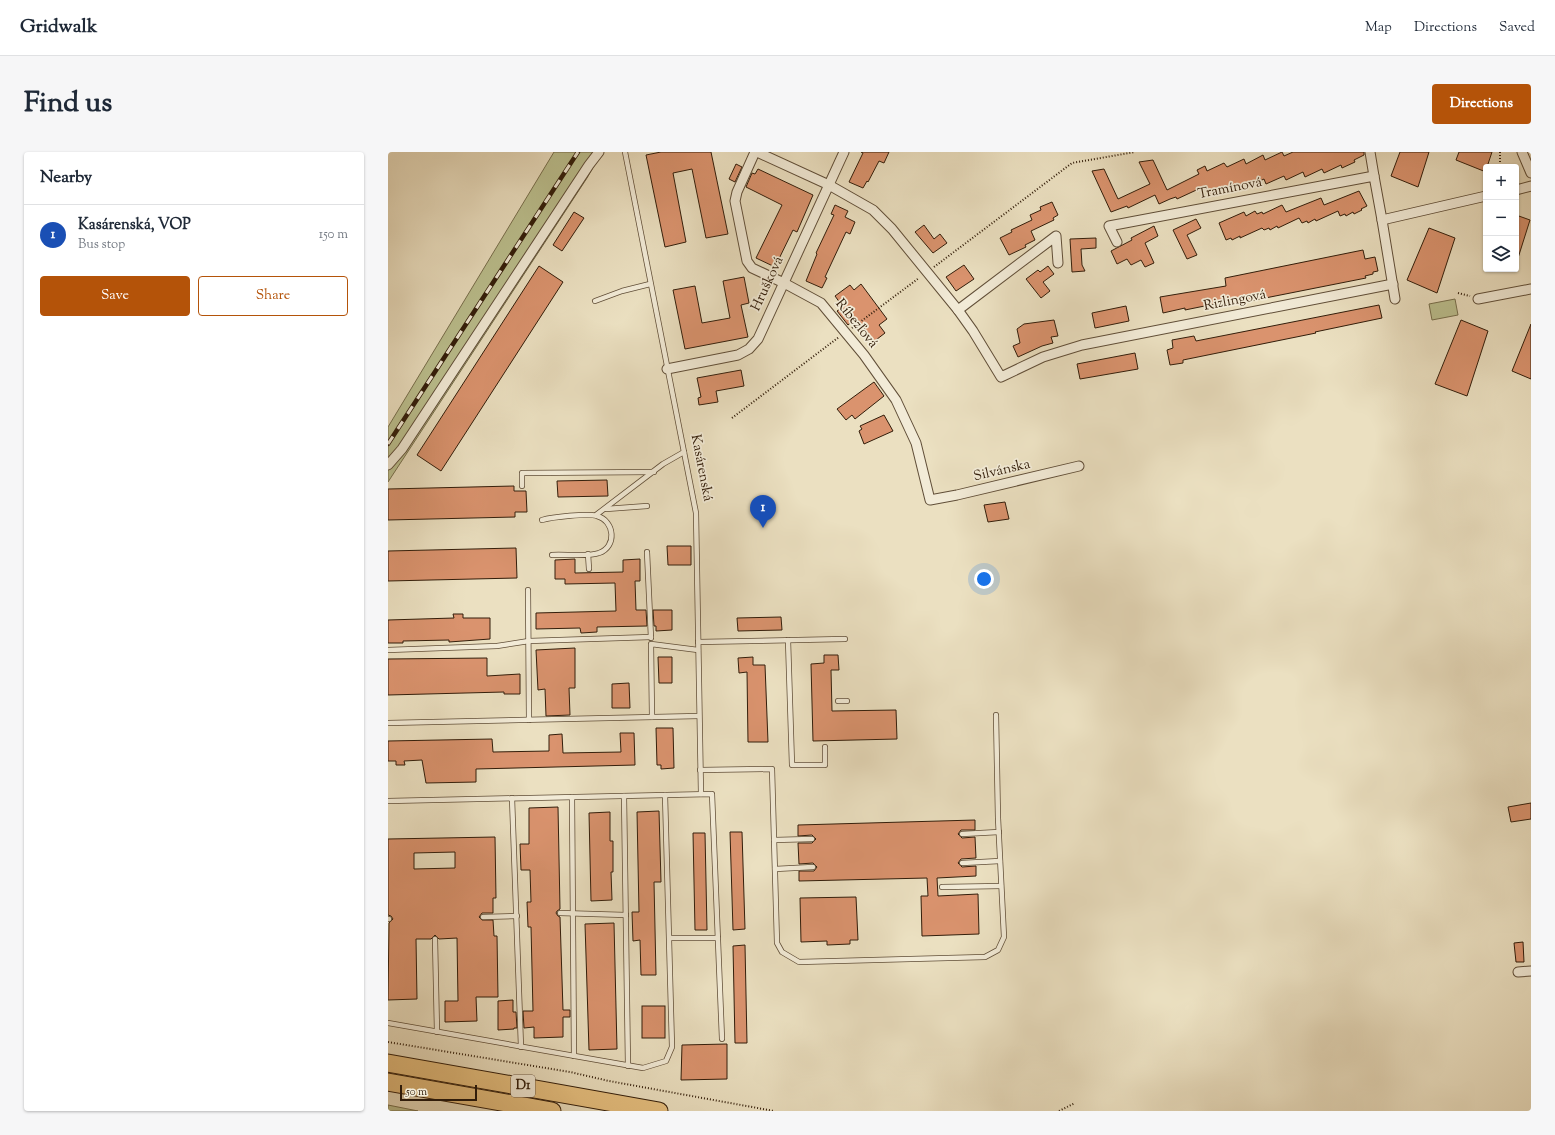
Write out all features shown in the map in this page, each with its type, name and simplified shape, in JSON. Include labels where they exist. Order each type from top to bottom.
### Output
[{"type":"highway","name":"D1","points":[[388,1062],[659,1111]]},
{"type":"highway","name":"D1","points":[[388,1082],[552,1111]]},
{"type":"street","points":[[388,465],[402,449],[599,152]]},
{"type":"street","points":[[756,152],[829,185],[873,210],[892,229],[958,310],[1056,236],[1058,263]]},
{"type":"street","name":"Ríbezľová","points":[[756,152],[737,192],[735,201],[747,261],[752,268],[821,303],[845,333],[896,400],[916,443],[930,500]]},
{"type":"street","name":"Hrušková","points":[[667,369],[738,355],[749,349],[758,339],[844,152]]},
{"type":"street","points":[[1370,152],[1395,299]]},
{"type":"street","points":[[1522,152],[1531,173]]},
{"type":"street","name":"Tramínová","points":[[1117,242],[1109,226],[1374,176]]},
{"type":"street","points":[[1519,189],[1531,186]]},
{"type":"street","points":[[1382,220],[1483,197]]},
{"type":"street","name":"Rizlingová","points":[[958,310],[973,331],[1001,377],[1043,357],[1082,345],[1393,284]]},
{"type":"street","points":[[1478,298],[1531,289]]},
{"type":"street","name":"Silvánska","points":[[930,500],[1079,466]]},
{"type":"street","points":[[1518,972],[1531,971]]},
{"type":"lane","name":"Kasárenská","points":[[625,152],[696,513],[701,794]]},
{"type":"lane","points":[[595,301],[650,284]]},
{"type":"lane","points":[[596,516],[663,464],[684,452]]},
{"type":"lane","points":[[522,486],[522,473],[654,472]]},
{"type":"lane","points":[[606,509],[647,506]]},
{"type":"lane","points":[[542,520],[551,517],[596,516],[605,519],[612,531],[611,541],[606,548],[599,553],[552,555]]},
{"type":"lane","points":[[647,552],[651,637],[652,717]]},
{"type":"lane","points":[[588,554],[589,570]]},
{"type":"lane","points":[[528,590],[529,720]]},
{"type":"lane","points":[[388,650],[497,646],[529,641],[651,637]]},
{"type":"lane","points":[[698,642],[845,638]]},
{"type":"lane","points":[[788,640],[792,765],[825,765],[825,747]]},
{"type":"lane","points":[[651,644],[698,650]]},
{"type":"lane","points":[[838,701],[847,701]]},
{"type":"lane","points":[[700,770],[772,769],[777,943],[782,952],[799,962],[985,957],[998,950],[1004,937],[1000,861],[996,715]]},
{"type":"lane","points":[[388,723],[699,716]]},
{"type":"lane","points":[[388,801],[712,794],[722,1039]]},
{"type":"lane","points":[[388,1023],[628,1066],[643,1068],[666,1061],[672,1048],[665,795]]},
{"type":"lane","points":[[624,796],[628,1066]]},
{"type":"lane","points":[[572,797],[574,1056]]},
{"type":"lane","points":[[512,798],[521,1047]]},
{"type":"lane","points":[[962,834],[999,832]]},
{"type":"lane","points":[[774,840],[812,839]]},
{"type":"lane","points":[[962,863],[1000,861]]},
{"type":"lane","points":[[775,869],[813,867]]},
{"type":"lane","points":[[942,887],[1001,886]]},
{"type":"lane","points":[[560,913],[626,915]]},
{"type":"lane","points":[[483,917],[516,916]]},
{"type":"lane","points":[[670,938],[718,938]]},
{"type":"lane","points":[[435,939],[437,1032]]},
{"type":"path","points":[[732,418],[1072,163],[1135,152]]},
{"type":"path","points":[[1500,152],[1500,164]]},
{"type":"path","points":[[1458,293],[1478,298]]},
{"type":"path","points":[[388,1042],[570,1072],[609,1081],[774,1111]]},
{"type":"path","points":[[1059,1111],[1075,1103]]},
{"type":"green space","points":[[554,152],[602,152],[587,178],[388,482],[388,427]]},
{"type":"green space","points":[[1455,299],[1458,315],[1432,320],[1429,304]]},
{"type":"green space","points":[[388,1105],[418,1111],[388,1111]]},
{"type":"building","points":[[661,152],[711,152],[728,234],[706,238],[692,169],[673,173],[686,242],[665,247],[646,155]]},
{"type":"building","points":[[861,152],[889,152],[884,163],[879,161],[868,182],[867,181],[863,188],[849,182],[863,153]]},
{"type":"building","points":[[1282,152],[1284,156],[1293,152],[1364,152],[1364,155],[1354,160],[1355,162],[1342,168],[1341,165],[1324,173],[1322,169],[1305,177],[1303,172],[1286,180],[1284,176],[1266,184],[1264,179],[1247,187],[1245,183],[1228,191],[1226,186],[1209,195],[1205,186],[1177,199],[1176,197],[1159,204],[1155,195],[1128,208],[1127,206],[1111,212],[1092,171],[1104,169],[1118,199],[1150,184],[1139,162],[1153,160],[1167,190],[1199,174],[1197,170],[1205,166],[1207,171],[1224,163],[1227,167],[1244,159],[1246,164],[1263,155],[1265,160]]},
{"type":"building","points":[[1400,152],[1429,152],[1418,187],[1391,176]]},
{"type":"building","points":[[1459,152],[1492,152],[1488,164],[1483,164],[1483,171],[1456,160]]},
{"type":"building","points":[[736,164],[742,167],[735,182],[729,179]]},
{"type":"building","points":[[758,169],[813,195],[797,232],[793,230],[775,267],[756,258],[782,205],[746,187],[752,173],[755,174]]},
{"type":"building","points":[[1359,191],[1367,206],[1354,214],[1353,212],[1346,216],[1345,214],[1340,216],[1338,211],[1308,223],[1307,221],[1302,223],[1299,218],[1278,228],[1277,226],[1270,230],[1269,228],[1264,230],[1262,228],[1232,240],[1231,238],[1226,240],[1219,223],[1244,212],[1246,216],[1255,211],[1257,214],[1262,212],[1263,214],[1282,205],[1286,212],[1321,198],[1324,205]]},
{"type":"building","points":[[1052,202],[1058,215],[1053,218],[1054,220],[1031,231],[1035,240],[1025,245],[1026,247],[1009,255],[1000,238],[1012,232],[1011,230],[1032,220],[1030,215],[1041,210],[1040,207]]},
{"type":"building","points":[[835,205],[848,211],[845,217],[855,222],[850,234],[846,232],[825,277],[827,278],[822,288],[806,281],[817,254],[816,253],[834,215],[831,214]]},
{"type":"building","points":[[574,212],[584,218],[562,251],[553,245]]},
{"type":"building","points":[[1519,216],[1530,220],[1519,255]]},
{"type":"building","points":[[1196,219],[1201,228],[1187,235],[1197,255],[1187,259],[1173,230]]},
{"type":"building","points":[[924,225],[934,239],[940,234],[947,243],[933,253],[915,232]]},
{"type":"building","points":[[1154,226],[1158,236],[1145,243],[1154,263],[1145,267],[1141,260],[1131,265],[1127,259],[1117,264],[1111,251]]},
{"type":"building","points":[[1429,228],[1455,238],[1437,293],[1407,280]]},
{"type":"building","points":[[1096,238],[1096,248],[1081,249],[1082,265],[1085,271],[1072,272],[1070,239]]},
{"type":"building","points":[[1363,250],[1365,259],[1375,257],[1378,271],[1365,276],[1366,278],[1230,305],[1229,301],[1163,313],[1160,297],[1226,286],[1225,278]]},
{"type":"building","points":[[964,265],[974,279],[956,291],[946,277]]},
{"type":"building","points":[[539,266],[563,282],[441,471],[417,455]]},
{"type":"building","points":[[1048,266],[1054,274],[1043,282],[1050,291],[1041,298],[1026,279],[1038,270],[1040,272]]},
{"type":"building","points":[[744,277],[749,303],[741,305],[748,337],[685,349],[673,290],[695,286],[702,323],[730,318],[723,281]]},
{"type":"building","points":[[861,284],[887,319],[879,325],[885,333],[872,343],[866,335],[868,333],[856,318],[848,325],[837,311],[843,307],[835,296],[850,285],[854,290]]},
{"type":"building","points":[[1379,305],[1382,318],[1183,360],[1183,363],[1170,365],[1167,350],[1173,348],[1172,340],[1194,336],[1196,341]]},
{"type":"building","points":[[1126,306],[1129,321],[1095,328],[1092,313]]},
{"type":"building","points":[[1054,320],[1058,336],[1051,337],[1053,343],[1042,346],[1018,357],[1013,346],[1020,343],[1017,329],[1024,324]]},
{"type":"building","points":[[1461,320],[1488,331],[1467,396],[1435,384]]},
{"type":"building","points":[[1531,324],[1531,379],[1512,371]]},
{"type":"building","points":[[1135,353],[1138,369],[1080,379],[1077,364]]},
{"type":"building","points":[[741,370],[744,386],[716,391],[718,402],[699,405],[698,398],[701,397],[697,378]]},
{"type":"building","points":[[874,382],[884,396],[855,419],[852,415],[846,420],[837,409]]},
{"type":"building","points":[[884,415],[893,431],[864,444],[859,431],[862,429],[860,426]]},
{"type":"building","points":[[607,480],[608,496],[558,497],[557,481]]},
{"type":"building","points":[[514,486],[514,491],[526,491],[527,512],[515,512],[515,517],[388,520],[388,489]]},
{"type":"building","points":[[1005,502],[1009,519],[988,522],[984,505]]},
{"type":"building","points":[[667,546],[691,546],[691,565],[668,565]]},
{"type":"building","points":[[516,548],[517,578],[388,581],[388,551]]},
{"type":"building","points":[[575,559],[575,573],[623,572],[623,560],[640,559],[640,581],[635,581],[636,610],[646,610],[647,626],[597,627],[597,632],[581,633],[580,628],[536,629],[536,613],[616,611],[615,583],[565,584],[565,579],[555,579],[555,560]]},
{"type":"building","points":[[653,610],[672,610],[672,630],[656,631],[656,626],[654,626]]},
{"type":"building","points":[[453,614],[463,614],[463,618],[490,618],[490,639],[449,642],[449,640],[403,641],[403,643],[388,643],[388,620],[454,618]]},
{"type":"building","points":[[781,617],[782,630],[738,631],[737,618]]},
{"type":"building","points":[[575,648],[575,688],[569,688],[570,715],[546,716],[545,689],[538,690],[536,650]]},
{"type":"building","points":[[824,655],[838,655],[839,670],[831,670],[832,711],[896,710],[897,739],[813,741],[811,664],[824,663]]},
{"type":"building","points":[[658,657],[672,657],[672,683],[659,683]]},
{"type":"building","points":[[753,657],[753,665],[765,665],[768,742],[748,742],[747,672],[739,673],[738,658]]},
{"type":"building","points":[[487,658],[487,676],[520,674],[520,694],[504,694],[504,692],[388,695],[388,659]]},
{"type":"building","points":[[629,683],[630,708],[612,708],[612,684]]},
{"type":"building","points":[[656,728],[673,728],[674,768],[661,769],[661,765],[657,765]]},
{"type":"building","points":[[620,733],[634,733],[635,765],[476,769],[476,782],[426,783],[422,760],[404,761],[405,765],[396,765],[396,761],[388,761],[388,741],[492,739],[493,752],[549,751],[549,735],[562,734],[563,753],[621,752]]},
{"type":"building","points":[[1531,803],[1531,819],[1511,822],[1508,807]]},
{"type":"building","points":[[558,807],[560,909],[556,913],[560,917],[563,1010],[570,1010],[570,1017],[563,1017],[563,1037],[534,1038],[534,1027],[524,1028],[523,1011],[533,1011],[531,927],[528,927],[527,902],[531,902],[530,870],[521,870],[520,844],[529,844],[529,808]]},
{"type":"building","points":[[659,811],[661,882],[654,882],[656,975],[641,975],[640,940],[633,941],[632,912],[639,912],[637,812]]},
{"type":"building","points":[[610,812],[610,841],[613,841],[613,872],[611,872],[612,900],[591,901],[589,813]]},
{"type":"building","points":[[975,820],[975,830],[961,830],[958,834],[962,838],[975,837],[976,858],[961,859],[958,863],[962,867],[976,866],[976,876],[937,878],[938,896],[978,894],[979,934],[922,936],[921,896],[928,896],[927,878],[799,881],[799,871],[814,871],[817,867],[813,863],[799,864],[798,843],[812,843],[816,839],[812,835],[798,836],[798,825]]},
{"type":"building","points":[[730,832],[742,832],[745,929],[733,930]]},
{"type":"building","points":[[693,833],[705,833],[707,930],[695,930]]},
{"type":"building","points":[[495,837],[496,898],[493,898],[493,913],[482,913],[479,917],[482,920],[493,920],[494,936],[497,936],[498,997],[476,997],[477,1021],[445,1022],[445,1001],[458,1001],[457,938],[439,939],[435,935],[431,939],[416,939],[417,999],[388,1000],[389,923],[393,919],[388,915],[388,839]],"holes":[[[455,852],[455,868],[414,869],[414,853]]]},
{"type":"building","points":[[856,897],[858,940],[850,940],[850,944],[827,945],[827,941],[801,942],[800,898]]},
{"type":"building","points":[[614,923],[617,1049],[589,1050],[585,924]]},
{"type":"building","points":[[1523,942],[1524,962],[1516,962],[1514,943]]},
{"type":"building","points":[[745,945],[747,1043],[735,1043],[733,946]]},
{"type":"building","points":[[513,1000],[513,1012],[516,1012],[517,1028],[498,1030],[498,1001]]},
{"type":"building","points":[[642,1006],[665,1006],[665,1038],[642,1038]]},
{"type":"building","points":[[727,1044],[727,1079],[681,1080],[682,1045]]},
{"type":"railway","points":[[388,444],[578,152]]},
{"type":"place","name":"Kasárenská, VOP","points":[[763,528]]}]
